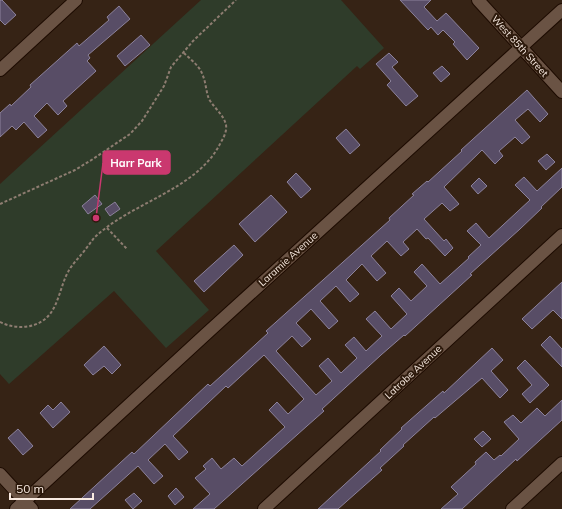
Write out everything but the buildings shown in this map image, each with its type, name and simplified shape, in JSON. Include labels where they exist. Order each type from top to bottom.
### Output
[{"type":"street","points":[[0,70],[76,0]]},
{"type":"street","name":"West 85th Street","points":[[478,0],[562,92]]},
{"type":"street","name":"Laramie Avenue","points":[[24,506],[206,334],[562,10]]},
{"type":"street","name":"Latrobe Avenue","points":[[264,509],[562,235]]},
{"type":"street","points":[[512,509],[562,463]]},
{"type":"street","points":[[0,474],[24,506]]},
{"type":"path","points":[[0,204],[75,170],[130,134],[142,121],[164,86],[171,67],[193,41],[236,0]]},
{"type":"path","points":[[0,322],[14,327],[24,327],[34,325],[49,315],[72,265],[94,238],[125,215],[186,180],[199,170],[219,146],[224,136],[226,125],[208,98],[201,70],[184,53]]},
{"type":"path","points":[[107,228],[127,249]]},
{"type":"green space","points":[[201,0],[341,0],[384,48],[360,69],[357,66],[156,251],[209,310],[166,348],[114,291],[9,384],[0,374],[0,184]]},
{"type":"place","name":"Harr Park","points":[[96,218]]}]
